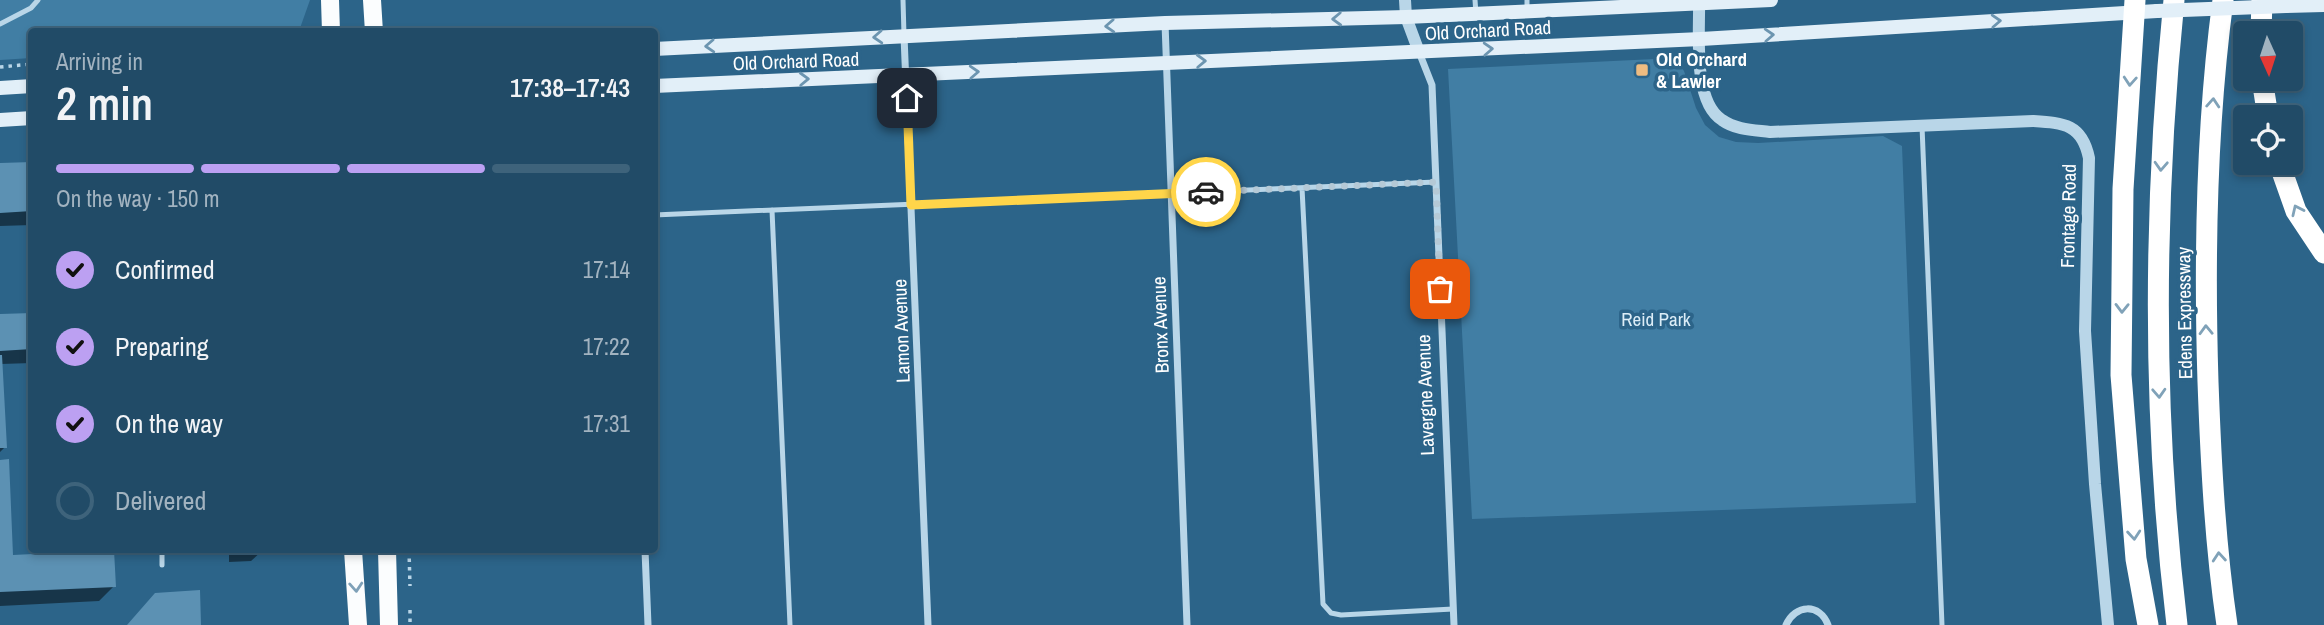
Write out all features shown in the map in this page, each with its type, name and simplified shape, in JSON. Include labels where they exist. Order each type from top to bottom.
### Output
[{"type":"highway","name":"Edens Expressway","points":[[2223,0],[2206,189],[2206,313],[2210,454],[2227,625]]},
{"type":"highway","points":[[2261,21],[2262,0]]},
{"type":"highway","points":[[2135,6],[2123,189],[2121,375],[2136,559],[2148,625]]},
{"type":"highway","name":"Edens Expressway","points":[[2166,6],[2167,74],[2158,236],[2157,356],[2163,476],[2177,625]]},
{"type":"highway","points":[[2283,175],[2296,211],[2324,253]]},
{"type":"main road","points":[[330,0],[331,28]]},
{"type":"main road","points":[[372,0],[373,28]]},
{"type":"main road","name":"Old Orchard Road","points":[[658,49],[1165,23],[1406,17],[1476,7],[1771,0]]},
{"type":"main road","name":"Old Orchard Road","points":[[658,86],[1701,39],[2135,6],[2324,5]]},
{"type":"main road","points":[[0,88],[28,86]]},
{"type":"main road","points":[[0,120],[28,118]]},
{"type":"main road","points":[[353,553],[358,625]]},
{"type":"main road","points":[[387,553],[389,625]]},
{"type":"street","name":"Lavergne Avenue","points":[[1405,0],[1406,17],[1432,85],[1454,625]]},
{"type":"street","name":"Frontage Road","points":[[1699,1],[1701,82],[1707,103],[1721,120],[1740,128],[1770,132],[2033,121],[2059,123],[2077,132],[2086,144],[2089,158],[2085,331],[2108,625]]},
{"type":"street","name":"Bronx Avenue","points":[[1165,23],[1187,625]]},
{"type":"street","name":"Lamon Avenue","points":[[904,36],[928,625]]},
{"type":"street","points":[[645,553],[648,625]]},
{"type":"street","points":[[1786,625],[1793,613],[1806,608],[1819,612],[1828,625]]},
{"type":"lane","points":[[0,24],[31,8],[38,0]]},
{"type":"lane","points":[[903,0],[904,36]]},
{"type":"lane","points":[[1922,126],[1942,625]]},
{"type":"lane","points":[[658,215],[1436,182]]},
{"type":"lane","points":[[1303,188],[1323,604],[1331,613],[1341,615],[1453,609]]},
{"type":"lane","points":[[772,210],[790,625]]},
{"type":"lane","points":[[162,553],[162,565]]},
{"type":"path","points":[[0,67],[28,64]]},
{"type":"path","points":[[409,553],[410,586]]},
{"type":"path","points":[[410,610],[410,625]]},
{"type":"green space","points":[[0,0],[310,0],[300,28],[28,28],[28,58],[0,60]]},
{"type":"green space","name":"Reid Park","points":[[1655,59],[1679,64],[1705,125],[1719,137],[1736,142],[1758,143],[1883,136],[1902,146],[1916,503],[1472,519],[1448,69]]},
{"type":"building","points":[[28,162],[28,211],[0,213],[0,163]]},
{"type":"building","points":[[28,313],[28,349],[0,351],[0,314]]},
{"type":"building","points":[[2,355],[7,448],[0,448]]},
{"type":"building","points":[[9,459],[13,555],[114,553],[116,587],[0,592],[0,460]]},
{"type":"building","points":[[200,590],[201,625],[127,625],[155,593]]},
{"type":"way so far","points":[[1206,192],[1436,182],[1440,289]]},
{"type":"place","name":"Old Orchard & Lawler","points":[[1642,70]]},
{"type":"route","points":[[907,98],[911,205],[1206,192]]}]
